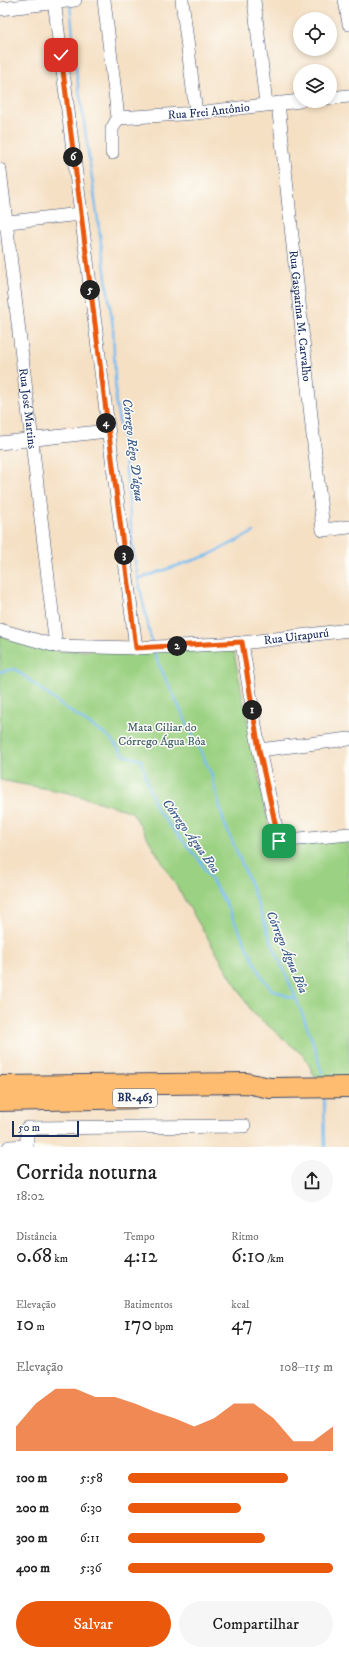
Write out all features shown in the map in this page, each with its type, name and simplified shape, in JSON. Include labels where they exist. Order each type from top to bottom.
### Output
[{"type":"highway","name":"BR-463","points":[[0,1086],[246,1083],[270,1088],[332,1087]]},
{"type":"highway","name":"BR-463","points":[[0,1101],[248,1094],[270,1088]]},
{"type":"street","points":[[0,9],[56,1],[75,0]]},
{"type":"street","points":[[104,0],[118,118],[112,129],[112,153]]},
{"type":"street","points":[[182,0],[196,113]]},
{"type":"street","name":"Rua Gasparina M. Carvalho","points":[[254,0],[272,103],[323,530],[349,526]]},
{"type":"street","points":[[345,0],[349,24]]},
{"type":"street","points":[[56,1],[80,214],[108,431],[142,648]]},
{"type":"street","points":[[337,97],[349,96]]},
{"type":"street","name":"Rua Frei Antônio","points":[[118,118],[196,113],[293,101]]},
{"type":"street","name":"Rua José Martins","points":[[0,170],[3,223],[56,646]]},
{"type":"street","points":[[3,223],[80,214]]},
{"type":"street","points":[[0,443],[108,431]]},
{"type":"street","name":"Rua Uirapurú","points":[[0,630],[56,646],[142,648],[242,642],[349,630]]},
{"type":"street","points":[[242,642],[258,744],[279,841],[349,834]]},
{"type":"street","points":[[258,744],[349,738]]},
{"type":"street","points":[[9,1147],[27,1147],[27,1128],[244,1126]]},
{"type":"green space","name":"Mata Ciliar do Córrego Água Bôa","points":[[0,635],[57,651],[233,648],[272,842],[349,839],[349,1077],[315,1077],[305,1057],[252,1012],[132,812],[69,793],[0,780]]},
{"type":"waterway","name":"Córrego Rêgo D'água","points":[[70,5],[77,77],[113,327],[116,405],[124,447],[133,549],[152,644]]},
{"type":"waterway","points":[[138,579],[209,555],[254,532]]},
{"type":"waterway","name":"Córrego Água Bôa","points":[[154,651],[158,663],[211,773],[224,822],[250,883],[271,941],[296,998],[313,1042],[322,1073]]},
{"type":"waterway","name":"Córrego Água Boa","points":[[0,672],[15,669],[61,705],[110,738],[124,755],[141,760],[156,809],[200,861],[225,902],[262,977],[271,989],[295,998]]},
{"type":"waterway","name":"Córrego Água Boa","points":[[324,1096],[325,1147]]},
{"type":"route","points":[[61,55],[136,648],[242,642],[256,736],[279,841]]}]
